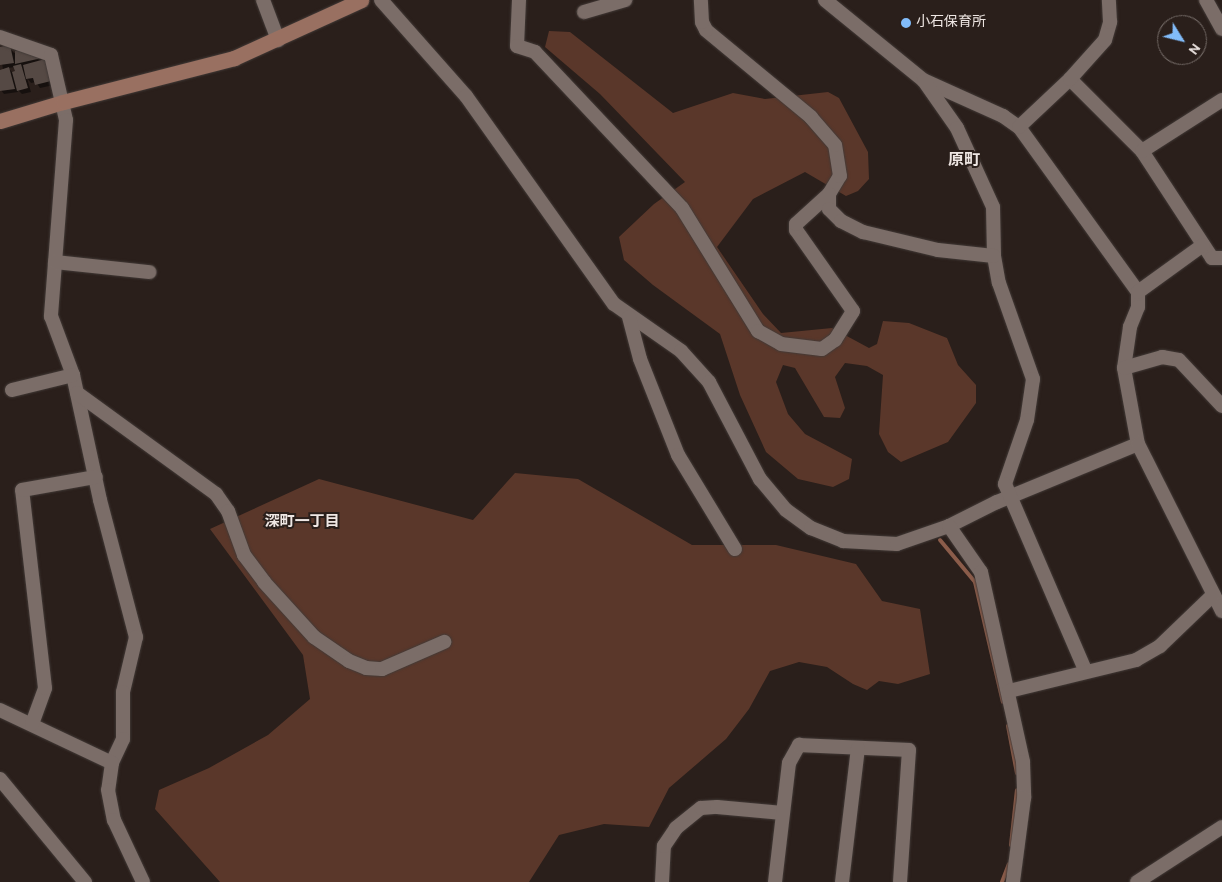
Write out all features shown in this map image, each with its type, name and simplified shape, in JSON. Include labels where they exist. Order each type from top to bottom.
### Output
[{"type":"street","points":[[263,0],[278,40]]},
{"type":"street","points":[[0,121],[62,102],[197,70],[278,40],[360,0]]},
{"type":"street","points":[[381,0],[466,96],[614,304],[629,317],[681,351],[709,382],[760,479],[786,510],[811,528],[843,541],[863,545],[896,544],[949,526],[1012,497],[1138,444]]},
{"type":"street","points":[[519,0],[517,46],[535,52],[682,208],[758,331],[781,344],[822,349],[835,340],[852,311],[796,230],[796,224],[806,212],[829,194],[840,176],[835,144],[811,116],[706,30],[702,22],[702,0]]},
{"type":"street","points":[[584,12],[625,0]]},
{"type":"street","points":[[825,0],[923,80],[1003,116],[1019,127],[1138,292],[1138,307],[1130,327],[1124,368],[1138,444],[1222,612]]},
{"type":"street","points":[[1019,127],[1070,79],[1106,40],[1110,22],[1109,0]]},
{"type":"street","points":[[1206,0],[1222,29]]},
{"type":"street","points":[[0,37],[51,55],[66,120],[51,316],[73,375],[96,477],[136,636],[122,692],[123,739],[112,763],[108,790],[114,820],[143,882]]},
{"type":"street","points":[[1070,79],[1142,151],[1212,258],[1222,258]]},
{"type":"street","points":[[923,80],[957,128],[993,207],[994,256],[1006,309],[1032,379],[1027,420],[1005,484],[1085,670]]},
{"type":"street","points":[[1142,151],[1222,100]]},
{"type":"street","points":[[829,194],[829,209],[841,221],[863,232],[938,250],[994,256]]},
{"type":"street","points":[[1138,292],[1203,245]]},
{"type":"street","points":[[55,262],[149,272]]},
{"type":"street","points":[[629,317],[640,359],[678,455],[735,549]]},
{"type":"street","points":[[1124,368],[1162,357],[1179,360],[1222,406]]},
{"type":"street","points":[[12,390],[73,375]]},
{"type":"street","points":[[77,392],[216,494],[228,511],[244,555],[314,638],[342,656],[366,668],[382,669],[444,642]]},
{"type":"street","points":[[32,724],[45,688],[22,490],[96,477]]},
{"type":"street","points":[[949,526],[981,572],[1023,762],[1024,798],[1013,882]]},
{"type":"street","points":[[1008,691],[1085,670],[1136,660],[1160,646],[1213,595]]},
{"type":"street","points":[[0,710],[112,763]]},
{"type":"street","points":[[775,882],[789,763],[799,745],[909,750],[900,882]]},
{"type":"street","points":[[842,882],[858,748]]},
{"type":"street","points":[[1,785],[85,882]]},
{"type":"street","points":[[662,882],[664,846],[676,828],[701,808],[717,807],[783,813]]},
{"type":"street","points":[[1137,882],[1222,827]]},
{"type":"shaded area","points":[[549,31],[570,32],[673,113],[733,93],[765,99],[828,92],[839,98],[868,152],[869,179],[858,191],[846,196],[805,172],[753,199],[717,247],[763,314],[781,333],[832,328],[869,348],[877,344],[883,321],[909,323],[947,338],[958,365],[976,385],[976,403],[948,442],[901,462],[888,452],[879,434],[883,375],[867,366],[845,363],[835,377],[845,408],[840,418],[824,417],[795,368],[783,365],[776,382],[788,414],[805,434],[852,459],[849,479],[833,487],[798,479],[766,452],[740,395],[720,334],[653,285],[624,260],[619,237],[654,204],[685,182],[600,94],[545,47]]},
{"type":"shaded area","points":[[515,473],[578,479],[692,545],[776,545],[856,564],[882,601],[920,609],[930,674],[898,684],[879,681],[867,690],[853,684],[827,667],[799,662],[770,671],[749,709],[726,739],[669,788],[649,827],[604,824],[559,835],[529,882],[220,882],[155,809],[159,790],[209,768],[268,735],[310,699],[303,655],[210,529],[319,479],[473,520]]},
{"type":"building","points":[[10,45],[14,63],[0,65],[0,47]]},
{"type":"building","points":[[23,49],[42,58],[15,64],[15,51]]},
{"type":"building","points":[[45,59],[51,81],[35,85],[33,78],[26,79],[23,65]]},
{"type":"building","points":[[21,64],[28,88],[17,91],[12,72],[15,71],[13,66]]},
{"type":"building","points":[[9,67],[15,89],[0,91],[0,70]]},
{"type":"waterway","points":[[940,540],[975,582],[1003,702]]},
{"type":"waterway","points":[[1008,726],[1017,773]]},
{"type":"waterway","points":[[1011,845],[1017,790]]},
{"type":"waterway","points":[[1002,882],[1009,864]]},
{"type":"place","name":"小石保育所","points":[[906,23]]},
{"type":"district","name":"原町","points":[[964,161]]},
{"type":"district","name":"深町一丁目","points":[[302,523]]}]
